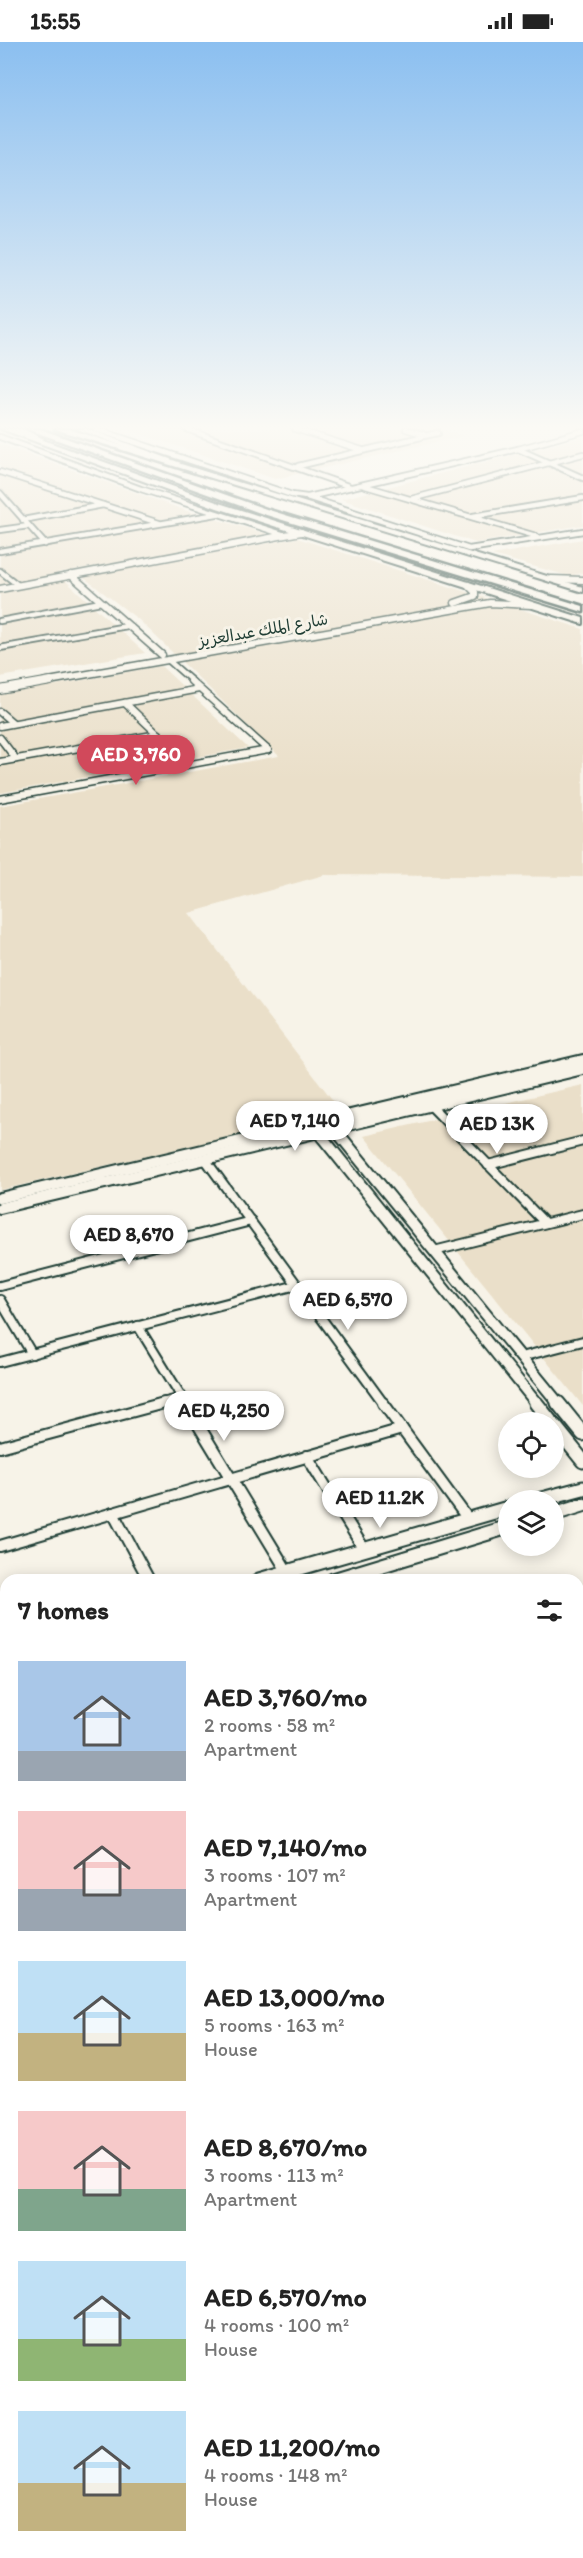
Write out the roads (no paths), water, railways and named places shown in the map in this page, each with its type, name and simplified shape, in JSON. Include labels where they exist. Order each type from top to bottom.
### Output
[{"type":"highway","points":[[381,546],[583,609]]},
{"type":"highway","points":[[407,546],[583,600]]},
{"type":"highway","points":[[400,552],[583,615]]},
{"type":"main road","points":[[346,546],[583,621]]},
{"type":"main road","points":[[451,546],[583,590]]},
{"type":"street","points":[[0,551],[29,546]]},
{"type":"street","points":[[0,589],[229,546]]},
{"type":"street","points":[[453,546],[470,552],[496,546]]},
{"type":"street","points":[[0,571],[18,585]]},
{"type":"street","points":[[0,799],[268,750],[71,576]]},
{"type":"street","points":[[545,578],[559,581],[583,580]]},
{"type":"street","points":[[466,601],[476,594],[468,585]]},
{"type":"street","points":[[165,658],[466,601],[490,598],[494,600],[490,603]]},
{"type":"street","points":[[0,621],[101,602]]},
{"type":"street","name":"شارع الملك عبدالعزيز","points":[[0,684],[490,603],[531,605]]},
{"type":"street","points":[[0,648],[127,626]]},
{"type":"street","name":"شارع الملك عبدالعزيز","points":[[0,690],[165,658]]},
{"type":"street","points":[[0,726],[199,689]]},
{"type":"street","points":[[125,703],[189,764]]},
{"type":"street","points":[[0,712],[13,723]]},
{"type":"street","points":[[0,762],[158,734]]},
{"type":"street","points":[[0,738],[16,759]]},
{"type":"street","points":[[0,1208],[205,1159],[583,1060]]},
{"type":"street","points":[[0,1198],[430,1105],[583,1069]]},
{"type":"street","points":[[430,1105],[545,1223]]},
{"type":"street","points":[[322,1128],[434,1251],[583,1434]]},
{"type":"street","points":[[322,1128],[543,1412]]},
{"type":"street","points":[[488,1165],[583,1141]]},
{"type":"street","points":[[205,1159],[468,1519]]},
{"type":"street","points":[[434,1251],[583,1214]]},
{"type":"street","points":[[0,1286],[251,1221]]},
{"type":"street","points":[[0,1362],[297,1285]]},
{"type":"street","points":[[0,1300],[32,1354]]},
{"type":"street","points":[[138,1326],[288,1574],[364,1549],[498,1511]]},
{"type":"street","points":[[521,1358],[583,1341]]},
{"type":"street","points":[[0,1448],[182,1398]]},
{"type":"street","points":[[0,1546],[402,1429]]},
{"type":"street","points":[[564,1438],[583,1461]]},
{"type":"street","points":[[307,1456],[364,1549]]},
{"type":"street","points":[[564,1493],[583,1488]]},
{"type":"street","points":[[564,1511],[583,1505]]},
{"type":"street","points":[[113,1513],[146,1574]]},
{"type":"street","points":[[374,1574],[498,1531]]}]
